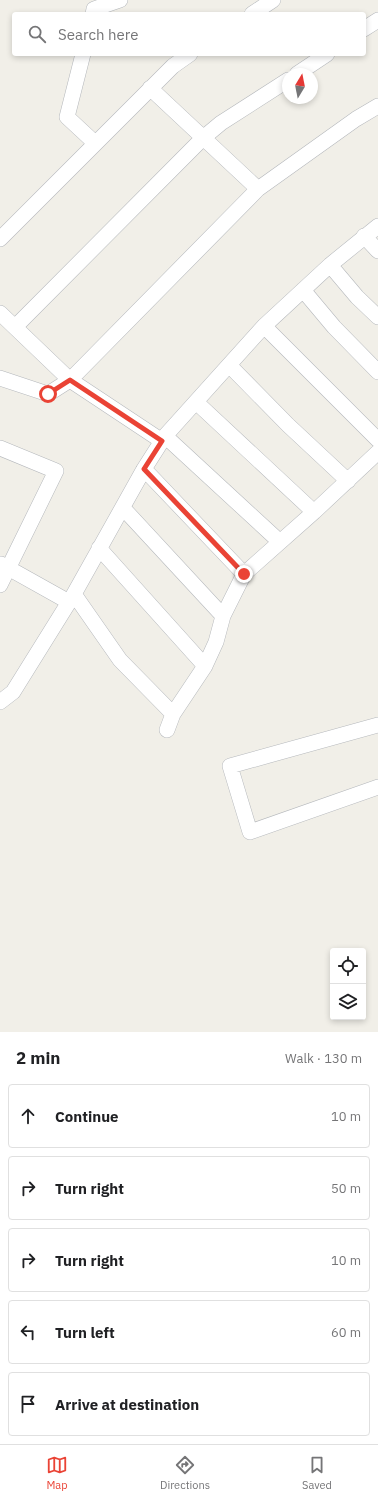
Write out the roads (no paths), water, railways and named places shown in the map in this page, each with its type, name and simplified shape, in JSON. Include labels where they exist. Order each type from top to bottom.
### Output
[{"type":"street","points":[[93,12],[94,9],[120,0]]},
{"type":"street","points":[[255,12],[273,0]]},
{"type":"street","points":[[366,28],[378,20]]},
{"type":"street","points":[[82,56],[67,117],[95,143]]},
{"type":"street","points":[[0,239],[150,88],[173,66],[187,56]]},
{"type":"street","points":[[305,68],[324,56]]},
{"type":"street","points":[[15,327],[203,138],[221,124],[282,84]]},
{"type":"street","points":[[150,88],[258,189]]},
{"type":"street","points":[[0,378],[48,394],[70,380],[258,189],[356,119],[378,106]]},
{"type":"street","points":[[0,702],[14,692],[72,598],[144,469],[164,439],[264,326],[330,265],[378,226]]},
{"type":"street","points":[[364,236],[378,251]]},
{"type":"street","points":[[330,265],[356,297],[378,317]]},
{"type":"street","points":[[303,290],[334,327],[378,372]]},
{"type":"street","points":[[0,313],[70,380],[164,439],[280,542]]},
{"type":"street","points":[[264,326],[378,440]]},
{"type":"street","points":[[229,365],[288,425],[348,482]]},
{"type":"street","points":[[196,402],[314,512]]},
{"type":"street","points":[[0,448],[56,471],[4,566],[0,585]]},
{"type":"street","points":[[167,730],[173,714],[205,666],[216,642],[224,616],[244,574],[348,482],[378,452]]},
{"type":"street","points":[[144,469],[244,574]]},
{"type":"street","points":[[123,508],[224,616]]},
{"type":"street","points":[[99,548],[205,666]]},
{"type":"street","points":[[4,566],[72,598],[120,660],[173,714]]},
{"type":"street","points":[[378,725],[230,766],[250,832],[378,787]]}]
